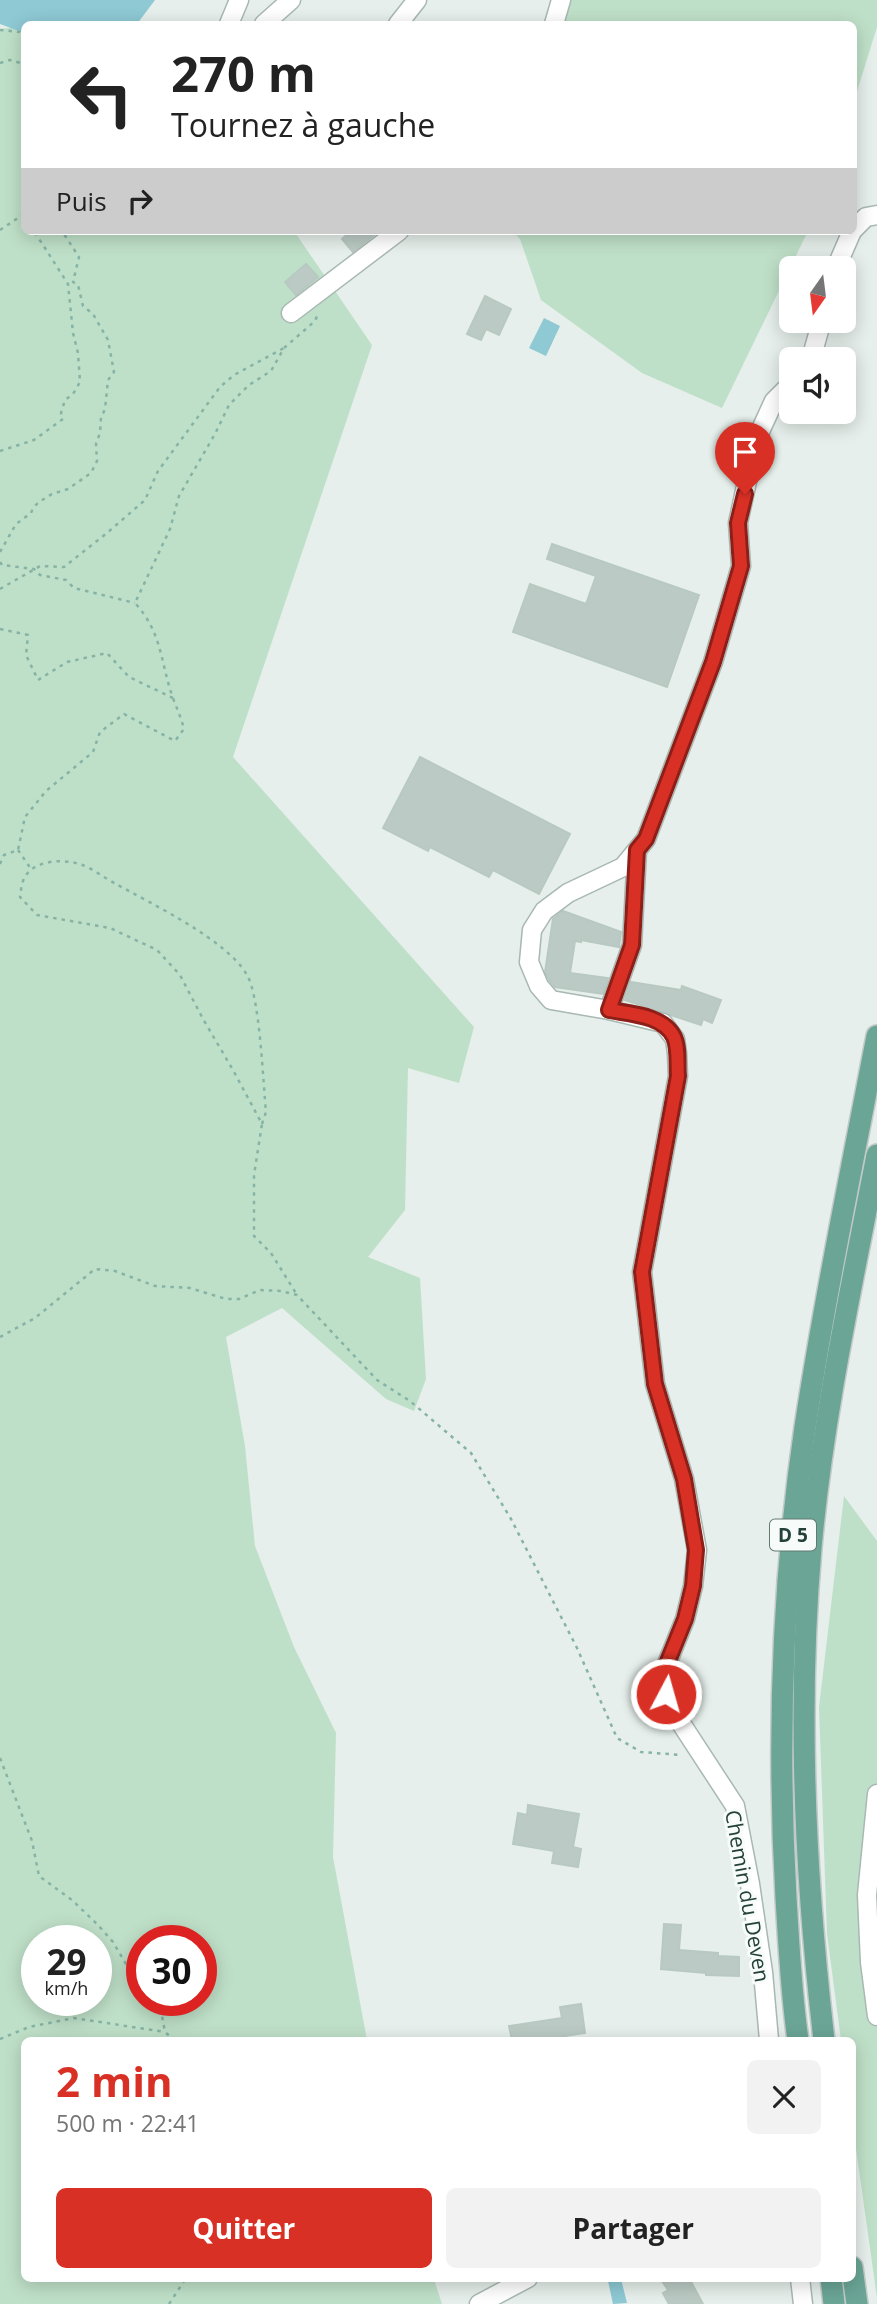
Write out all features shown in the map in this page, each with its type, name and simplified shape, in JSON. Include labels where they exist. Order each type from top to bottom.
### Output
[{"type":"main road","name":"D 5","points":[[798,2037],[786,1894],[781,1773],[784,1667],[792,1549],[805,1428],[877,1037]]},
{"type":"main road","name":"D 5","points":[[824,2037],[808,1882],[804,1767],[811,1547],[826,1429],[877,1155]]},
{"type":"main road","points":[[831,2282],[834,2304]]},
{"type":"main road","points":[[854,2282],[857,2304]]},
{"type":"street","points":[[230,21],[239,0]]},
{"type":"street","points":[[268,21],[292,0]]},
{"type":"street","points":[[400,21],[417,0]]},
{"type":"street","points":[[555,21],[561,0]]},
{"type":"street","points":[[857,226],[866,217],[877,215]]},
{"type":"street","points":[[291,313],[394,235]]},
{"type":"street","points":[[841,256],[851,235]]},
{"type":"street","points":[[637,850],[632,945],[609,1010],[551,1000],[538,986],[529,962],[532,930],[544,911],[568,893],[623,867],[646,839],[713,662],[741,566],[738,523],[755,440],[779,396]]},
{"type":"street","name":"Chemin du Deven","points":[[609,1010],[663,1023],[675,1039],[678,1076],[642,1272],[655,1384],[684,1479],[696,1550],[693,1586],[685,1619],[666,1666],[666,1694],[673,1711],[735,1806],[750,1884],[769,2035]]},
{"type":"street","points":[[877,1794],[867,1895],[870,1962],[877,2016]]},
{"type":"street","points":[[479,2304],[520,2282]]},
{"type":"street","points":[[800,2282],[803,2304]]},
{"type":"path","points":[[0,30],[21,33]]},
{"type":"path","points":[[0,62],[10,60],[21,63]]},
{"type":"path","points":[[0,230],[21,216]]},
{"type":"path","points":[[0,451],[34,440],[63,419],[61,413],[65,400],[73,394],[80,382],[68,284],[37,235]]},
{"type":"path","points":[[0,552],[16,524],[31,513],[33,508],[52,494],[80,483],[91,473],[97,461],[96,444],[101,418],[106,409],[108,380],[114,372],[108,340],[93,314],[83,306],[78,285],[73,282],[79,257],[65,235]]},
{"type":"path","points":[[0,589],[40,566],[64,567],[145,500],[158,471],[220,387],[234,375],[284,348],[315,321],[327,286]]},
{"type":"path","points":[[135,603],[170,529],[179,496],[229,405],[249,386],[271,371],[284,348]]},
{"type":"path","points":[[0,562],[2,565],[34,569],[40,575],[66,580],[74,588],[91,594],[104,594],[135,603],[144,613],[160,642],[173,698],[180,711],[184,729],[175,741],[124,714],[100,732],[93,752],[46,791],[25,817],[18,849],[31,869]]},
{"type":"path","points":[[0,629],[28,635],[26,655],[37,680],[67,662],[107,653],[129,677],[173,698]]},
{"type":"path","points":[[0,864],[4,855],[18,849]]},
{"type":"path","points":[[262,1124],[180,975],[157,950],[110,928],[37,915],[20,897],[23,881],[31,869],[59,861],[79,864],[184,923],[229,954],[248,976],[254,1001],[266,1112],[254,1175],[254,1237],[271,1253],[297,1296],[377,1380],[410,1401],[471,1453],[511,1519],[577,1648],[617,1738],[641,1752],[665,1755],[703,1754]]},
{"type":"path","points":[[0,1337],[34,1318],[95,1269],[115,1272],[155,1286],[190,1288],[226,1299],[239,1299],[260,1290],[281,1291],[297,1296]]},
{"type":"path","points":[[0,1758],[32,1841],[39,1876],[72,1900],[97,1924],[113,1942],[126,1964]]},
{"type":"path","points":[[162,2016],[165,2032]]},
{"type":"path","points":[[0,2039],[29,2026],[74,2018],[165,2032],[171,2037]]},
{"type":"path","points":[[169,2304],[184,2282]]},
{"type":"green space","points":[[570,0],[877,0],[877,27],[857,91],[857,21],[566,21]]},
{"type":"green space","points":[[21,26],[21,235],[297,235],[372,345],[233,757],[474,1027],[459,1083],[408,1068],[405,1210],[368,1257],[420,1278],[426,1379],[414,1411],[386,1399],[282,1308],[226,1337],[245,1446],[255,1546],[294,1647],[336,1733],[333,1857],[366,2037],[21,2037],[21,2282],[435,2282],[442,2304],[0,2304],[0,29]]},
{"type":"green space","points":[[516,235],[806,235],[796,256],[779,256],[779,291],[722,408],[642,373],[541,300],[520,239]]},
{"type":"green space","points":[[844,1496],[877,1541],[877,2298],[856,2148],[856,2037],[841,2037],[827,1934],[819,1707]]},
{"type":"water","points":[[0,0],[155,0],[139,21],[21,21],[21,32],[0,24]]},
{"type":"water","points":[[544,318],[560,326],[546,356],[529,348]]},
{"type":"water","points":[[608,2282],[622,2282],[627,2303],[613,2304]]},
{"type":"building","points":[[346,235],[374,235],[353,252],[342,239]]},
{"type":"building","points":[[306,264],[318,277],[296,295],[285,282]]},
{"type":"building","points":[[485,296],[511,309],[499,335],[486,329],[481,340],[467,334]]},
{"type":"building","points":[[552,544],[699,595],[667,687],[513,632],[530,584],[586,604],[596,576],[547,559]]},
{"type":"building","points":[[420,757],[570,834],[539,894],[493,870],[489,877],[430,847],[428,851],[383,828]]},
{"type":"building","points":[[563,911],[621,932],[619,947],[575,941],[570,973],[608,978],[603,994],[555,987],[545,972],[553,919]]},
{"type":"building","points":[[631,982],[681,990],[682,986],[721,1000],[712,1023],[703,1019],[701,1025],[625,1000]]},
{"type":"building","points":[[528,1805],[579,1814],[573,1847],[581,1849],[578,1867],[552,1863],[554,1851],[513,1844],[518,1813],[527,1815]]},
{"type":"building","points":[[664,1924],[681,1925],[679,1950],[739,1957],[739,1976],[661,1969]]},
{"type":"building","points":[[581,2004],[585,2033],[565,2037],[511,2037],[509,2026],[562,2018],[560,2007]]},
{"type":"building","points":[[663,2282],[691,2282],[703,2304],[669,2304],[663,2293],[668,2290]]},
{"type":"route","points":[[666,1694],[666,1666],[685,1619],[693,1586],[696,1550],[684,1479],[655,1384],[642,1272],[678,1076],[677,1053],[675,1039],[663,1023],[609,1010],[632,945],[637,850],[646,839],[713,662],[741,566],[738,523],[745,494]]}]
